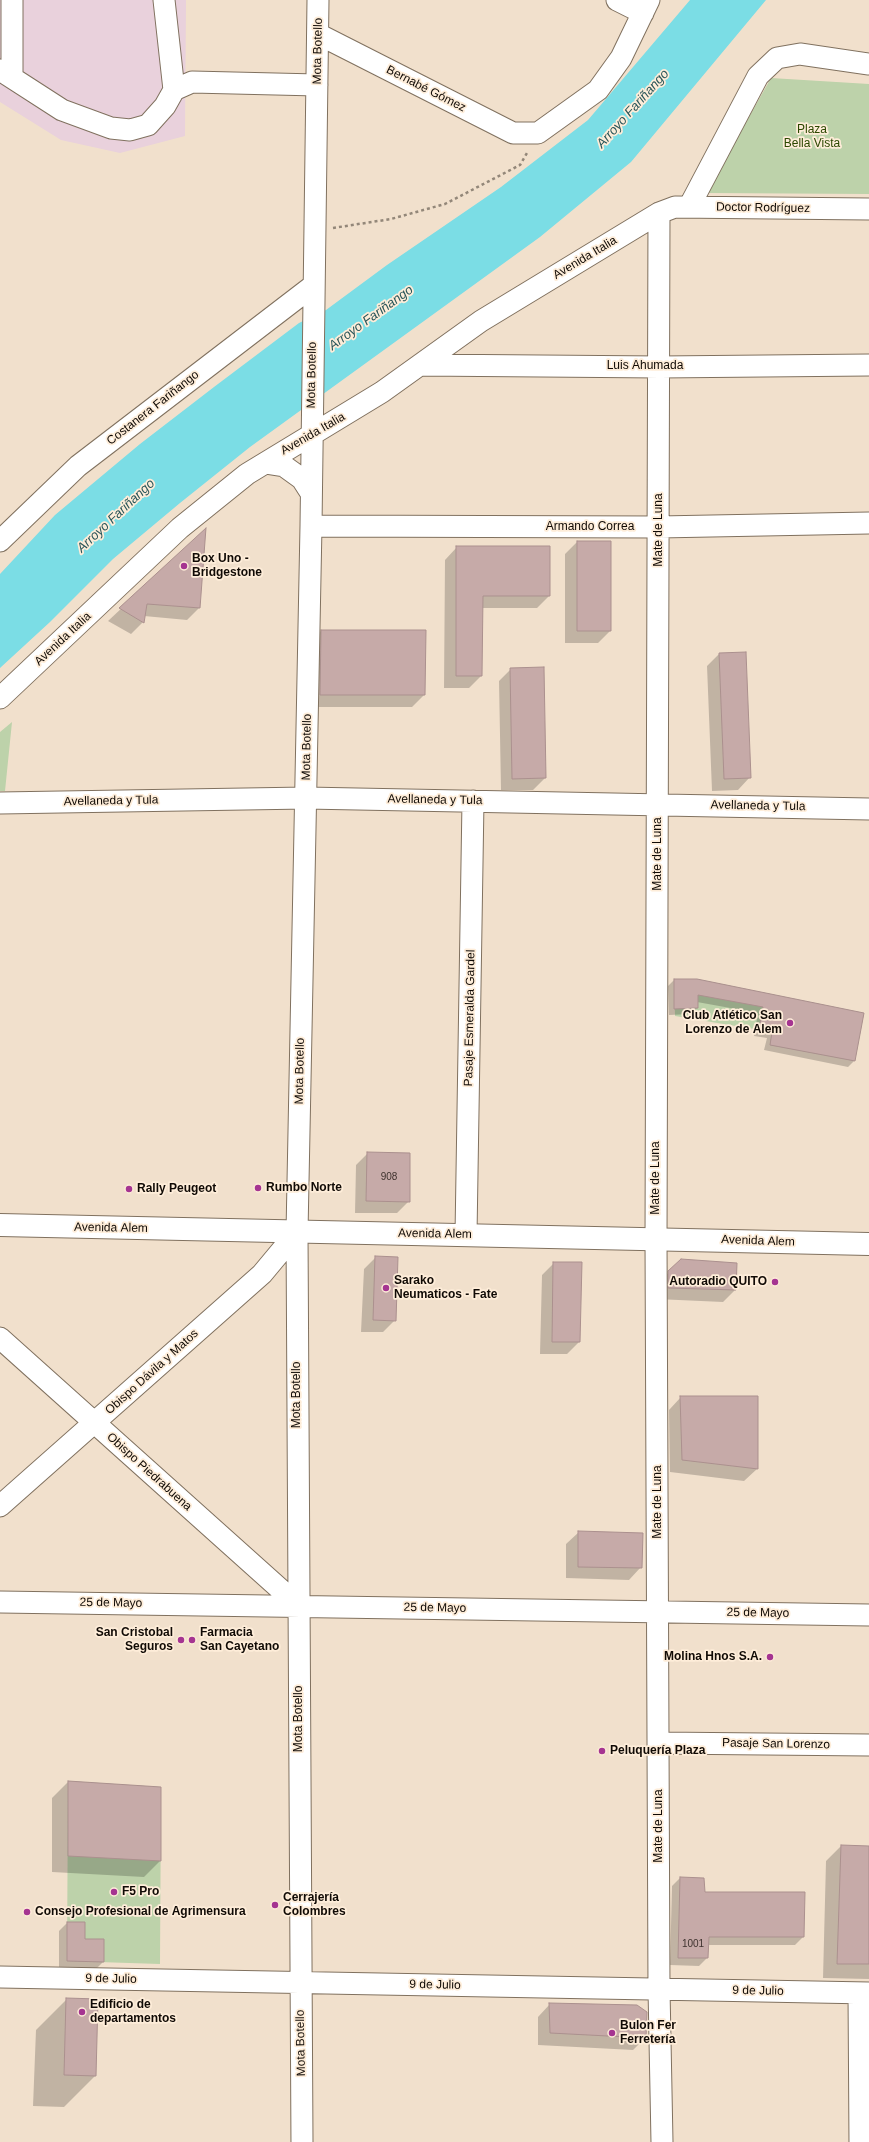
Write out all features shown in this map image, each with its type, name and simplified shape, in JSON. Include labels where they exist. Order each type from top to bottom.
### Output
[{"type":"main road","name":"Avenida Alem","points":[[0,1225],[656,1238],[869,1244]]},
{"type":"street","points":[[12,0],[6,73],[62,110],[110,128],[130,130],[148,124],[165,106],[174,90],[164,0]]},
{"type":"street","name":"Mota Botello","points":[[302,2142],[296,1232],[311,526],[318,0]]},
{"type":"street","points":[[538,133],[598,90],[621,58],[646,6],[617,0]]},
{"type":"street","name":"Bernabé Gómez","points":[[318,34],[513,133],[538,133]]},
{"type":"street","points":[[689,207],[758,76],[778,58],[800,54],[869,64]]},
{"type":"street","points":[[174,90],[192,82],[317,85]]},
{"type":"street","name":"Doctor Rodríguez","points":[[659,214],[675,207],[869,209]]},
{"type":"street","name":"Avenida Italia","points":[[0,698],[180,528],[247,474],[265,462],[311,437],[421,365],[481,321],[659,214]]},
{"type":"street","name":"Mate de Luna","points":[[659,214],[660,367],[656,1238],[659,1612],[659,1989],[662,2142]]},
{"type":"street","name":"Costanera Fariñango","points":[[0,541],[78,466],[314,294]]},
{"type":"street","name":"Luis Ahumada","points":[[421,365],[660,367],[869,364]]},
{"type":"street","points":[[265,462],[284,466],[302,479],[311,493]]},
{"type":"street","name":"Armando Correa","points":[[311,526],[659,527],[869,523]]},
{"type":"street","name":"Avellaneda y Tula","points":[[0,803],[306,798],[869,809]]},
{"type":"street","name":"Pasaje Esmeralda Gardel","points":[[466,1235],[473,801]]},
{"type":"street","name":"Obispo Dávila y Matos","points":[[0,1506],[262,1274],[296,1232]]},
{"type":"street","name":"Obispo Piedrabuena","points":[[0,1338],[298,1606]]},
{"type":"street","name":"25 de Mayo","points":[[0,1602],[869,1615]]},
{"type":"street","name":"Pasaje San Lorenzo","points":[[659,1743],[869,1745]]},
{"type":"street","name":"9 de Julio","points":[[0,1977],[864,1993]]},
{"type":"street","points":[[860,2142],[864,1993]]},
{"type":"path","points":[[315,231],[390,219],[445,204],[520,165],[538,133]]},
{"type":"shaded area","points":[[0,0],[186,0],[185,136],[120,153],[61,140],[0,102]]},
{"type":"green space","name":"Plaza Bella Vista","points":[[771,78],[869,84],[869,194],[706,193]]},
{"type":"green space","points":[[12,722],[5,791],[0,791],[0,732]]},
{"type":"green space","name":"Club Atlético San Lorenzo de Alem","points":[[674,979],[697,979],[864,1013],[855,1061],[770,1045],[772,1032],[675,1016]]},
{"type":"green space","name":"F5 Pro","points":[[68,1781],[161,1787],[160,1964],[67,1961]]},
{"type":"water","name":"Arroyo Fariñango","points":[[690,0],[766,0],[631,162],[540,237],[250,447],[180,503],[113,559],[50,622],[0,668],[0,574],[55,515],[140,444],[299,323],[326,310],[387,265],[501,187],[588,120]]},
{"type":"building","name":"Box Uno - Bridgestone","points":[[206,528],[200,608],[147,604],[144,623],[119,608]]},
{"type":"building","points":[[577,541],[611,541],[611,631],[577,631]]},
{"type":"building","points":[[456,546],[550,546],[550,596],[483,596],[482,676],[456,676]]},
{"type":"building","points":[[321,630],[426,630],[425,695],[320,695]]},
{"type":"building","points":[[746,652],[751,778],[724,779],[719,653]]},
{"type":"building","points":[[544,667],[546,778],[512,779],[510,668]]},
{"type":"building","name":"Club Atlético San Lorenzo de Alem","points":[[674,979],[697,979],[864,1013],[855,1061],[770,1045],[772,1032],[759,1030],[763,1007],[698,995],[698,1008],[674,1009]]},
{"type":"building","points":[[367,1152],[410,1153],[410,1202],[366,1201]]},
{"type":"building","name":"Sarako Neumaticos - Fate","points":[[375,1256],[398,1257],[396,1321],[373,1320]]},
{"type":"building","points":[[681,1259],[737,1263],[736,1290],[668,1288],[668,1271]]},
{"type":"building","points":[[553,1262],[582,1262],[580,1342],[552,1342]]},
{"type":"building","points":[[680,1396],[758,1396],[758,1469],[682,1460]]},
{"type":"building","points":[[578,1531],[643,1533],[642,1568],[578,1567]]},
{"type":"building","points":[[68,1781],[161,1787],[161,1861],[68,1856]]},
{"type":"building","points":[[841,1845],[869,1846],[869,1964],[837,1964]]},
{"type":"building","points":[[680,1877],[704,1878],[705,1892],[805,1892],[804,1937],[709,1937],[708,1958],[678,1958]]},
{"type":"building","points":[[67,1922],[85,1922],[85,1939],[104,1939],[104,1962],[67,1961]]},
{"type":"building","points":[[66,1998],[98,1999],[96,2076],[64,2075]]},
{"type":"building","points":[[549,2003],[637,2005],[647,2012],[646,2038],[550,2033]]},
{"type":"place","name":"Box Uno - Bridgestone","points":[[184,566]]},
{"type":"place","name":"Club Atlético San Lorenzo de Alem","points":[[790,1023]]},
{"type":"place","name":"Rumbo Norte","points":[[258,1188]]},
{"type":"place","name":"Rally Peugeot","points":[[129,1189]]},
{"type":"place","name":"Autoradio QUITO","points":[[775,1282]]},
{"type":"place","name":"Sarako Neumaticos - Fate","points":[[386,1288]]},
{"type":"place","name":"San Cristobal Seguros","points":[[181,1640]]},
{"type":"place","name":"Farmacia San Cayetano","points":[[192,1640]]},
{"type":"place","name":"Molina Hnos S.A.","points":[[770,1657]]},
{"type":"place","name":"Peluquería Plaza","points":[[602,1751]]},
{"type":"place","name":"F5 Pro","points":[[114,1892]]},
{"type":"place","name":"Cerrajería Colombres","points":[[275,1905]]},
{"type":"place","name":"Consejo Profesional de Agrimensura","points":[[27,1912]]},
{"type":"place","name":"Edificio de departamentos","points":[[82,2012]]},
{"type":"place","name":"Bulon Fer Ferretería","points":[[612,2033]]}]
